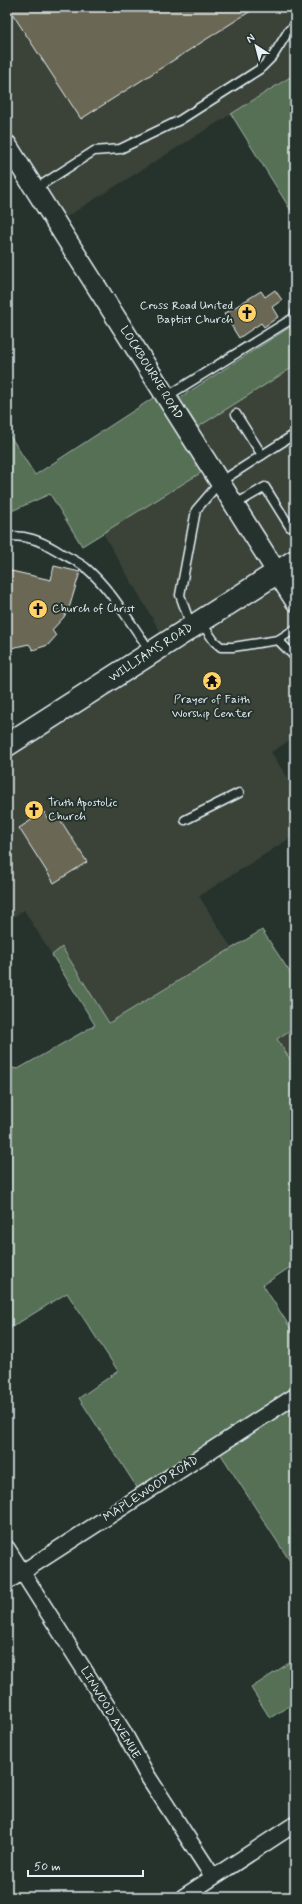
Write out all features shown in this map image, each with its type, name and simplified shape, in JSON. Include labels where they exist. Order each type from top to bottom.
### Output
[{"type":"main road","name":"WILLIAMS ROAD","points":[[7,745],[295,561]]},
{"type":"street","name":"LOCKBOURNE ROAD","points":[[7,145],[295,601]]},
{"type":"street","name":"MAPLEWOOD ROAD","points":[[7,1582],[295,1396]]},
{"type":"street","name":"LINWOOD AVENUE","points":[[7,1548],[123,1731],[148,1775],[214,1877]]},
{"type":"street","points":[[183,1897],[295,1824]]},
{"type":"lane","points":[[35,189],[94,151],[120,149],[180,120],[260,69],[273,56],[289,30],[295,26]]},
{"type":"lane","points":[[166,397],[294,317],[295,313]]},
{"type":"lane","points":[[236,414],[262,455]]},
{"type":"lane","points":[[295,434],[220,482],[196,510],[180,595],[196,624],[221,647],[233,647],[278,640],[295,629]]},
{"type":"lane","points":[[234,505],[265,487],[290,527],[295,524]]},
{"type":"lane","points":[[7,537],[16,535],[46,544],[83,566],[96,577],[108,591],[151,653]]},
{"type":"lane","points":[[278,640],[295,657]]},
{"type":"lane","points":[[185,820],[239,793]]},
{"type":"shaded area","points":[[7,7],[295,7],[295,74],[63,219],[7,129]]},
{"type":"shaded area","points":[[295,365],[295,737],[271,752],[295,790],[295,835],[199,896],[232,949],[109,1023],[63,947],[52,955],[24,910],[7,921],[7,741],[165,640],[103,533],[201,472],[181,437]]},
{"type":"shaded area","points":[[295,1027],[295,1067],[277,1039]]},
{"type":"green space","points":[[295,74],[295,217],[231,114]]},
{"type":"green space","points":[[295,324],[295,366],[198,427],[179,398]]},
{"type":"green space","points":[[156,396],[202,472],[82,546],[50,494],[7,513],[7,431],[35,475]]},
{"type":"green space","points":[[262,930],[295,980],[295,1027],[277,1039],[295,1067],[295,1264],[263,1285],[295,1335],[295,1388],[138,1489],[79,1398],[118,1371],[67,1293],[7,1330],[7,1067],[18,1069],[95,1025],[52,955],[62,947],[109,1023]]},
{"type":"green space","points":[[295,1405],[295,1569],[220,1453]]},
{"type":"green space","points":[[295,1659],[295,1702],[270,1718],[251,1688]]},
{"type":"building","points":[[8,7],[257,7],[81,119]]},
{"type":"building","points":[[275,290],[282,300],[272,307],[278,317],[264,327],[261,323],[239,338],[224,314],[261,291],[265,297]]},
{"type":"building","name":"Church of Christ","points":[[54,566],[80,572],[70,605],[64,617],[52,630],[56,636],[48,645],[33,650],[29,644],[7,649],[7,570],[51,580]]},
{"type":"building","points":[[44,812],[47,818],[56,813],[87,862],[54,883],[19,828]]},
{"type":"place","name":"Cross Road United Baptist Church","points":[[247,313]]},
{"type":"place","name":"Church of Christ","points":[[38,609]]},
{"type":"place","name":"Prayer of Faith Worship Center","points":[[212,681]]},
{"type":"place","name":"Truth Apostolic Church","points":[[34,810]]}]
